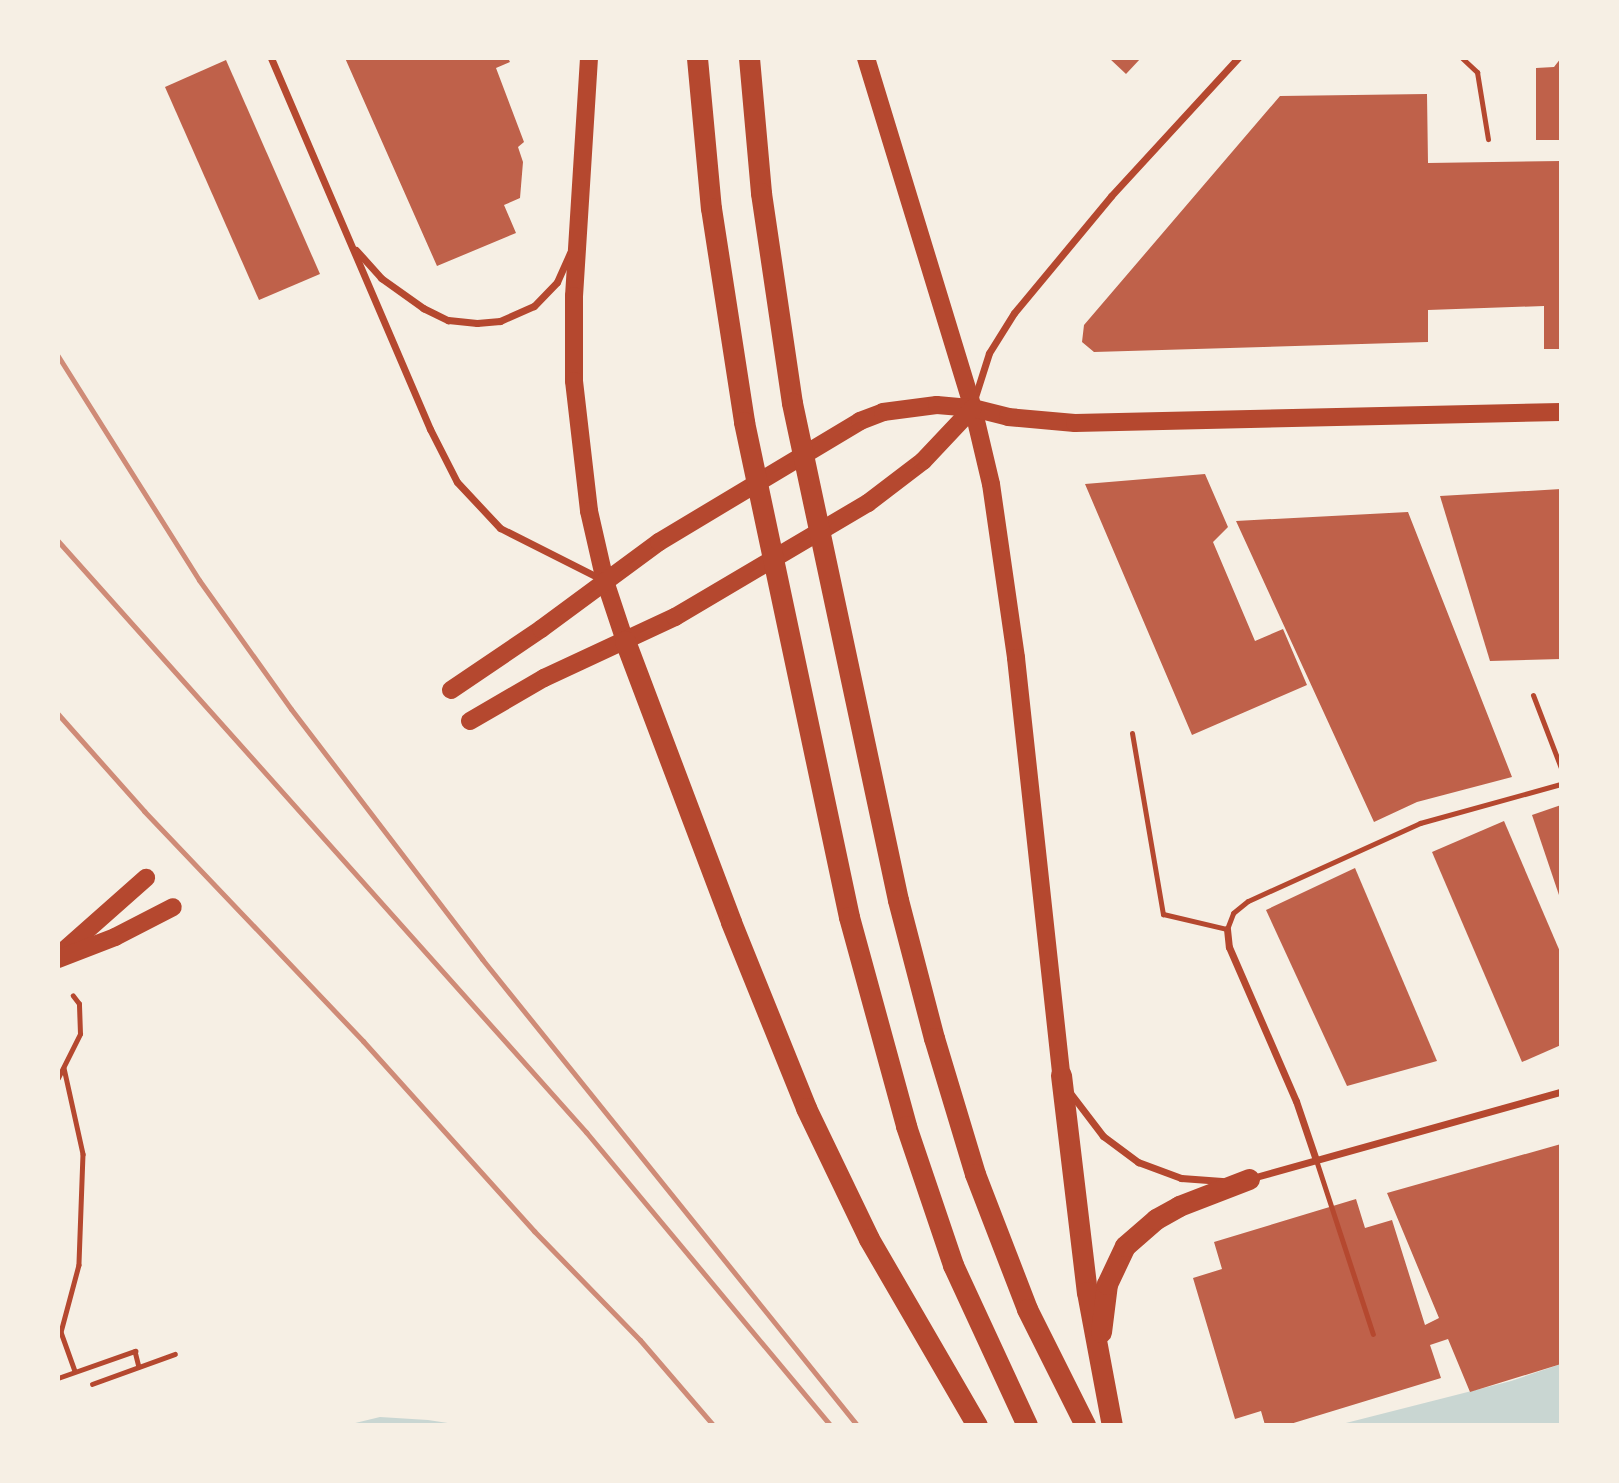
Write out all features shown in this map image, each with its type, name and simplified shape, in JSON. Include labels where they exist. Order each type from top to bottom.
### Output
[{"type":"highway","points":[[697,58],[711,208],[742,410],[849,917],[892,1080],[953,1265],[1027,1425]]},
{"type":"highway","points":[[749,58],[767,239],[797,428],[907,934],[954,1105],[1000,1243],[1027,1309],[1085,1425]]},
{"type":"highway","points":[[625,641],[731,922],[806,1108],[869,1239],[977,1425]]},
{"type":"highway","points":[[1061,1075],[1087,1292],[1112,1425]]},
{"type":"highway","points":[[1102,1379],[1101,1336],[1107,1283],[1125,1246],[1156,1219],[1179,1206],[1249,1179]]},
{"type":"main road","points":[[589,58],[577,228],[573,340],[577,426],[589,511],[605,581],[625,641]]},
{"type":"main road","points":[[866,58],[973,408],[991,484],[1010,611],[1061,1075]]},
{"type":"main road","points":[[451,690],[541,629],[659,542],[860,421],[909,407],[973,408],[1008,417],[1075,422],[1561,412]]},
{"type":"main road","points":[[470,720],[544,678],[625,641],[703,600],[868,503],[923,461],[973,408]]},
{"type":"main road","points":[[58,957],[146,877]]},
{"type":"main road","points":[[58,957],[115,937],[173,907]]},
{"type":"street","points":[[271,58],[430,429],[457,482],[500,528],[605,581]]},
{"type":"street","points":[[973,408],[989,353],[1014,313],[1111,197],[1238,58]]},
{"type":"street","points":[[348,237],[381,278],[423,307],[448,320],[492,323],[521,314],[546,296],[565,266],[577,228]]},
{"type":"street","points":[[1227,929],[1229,947],[1296,1101],[1316,1160]]},
{"type":"street","points":[[1061,1075],[1087,1118],[1103,1136],[1138,1162],[1181,1178],[1225,1181],[1249,1179],[1561,1092]]},
{"type":"lane","points":[[1462,58],[1477,72],[1488,139]]},
{"type":"lane","points":[[1533,695],[1561,768]]},
{"type":"lane","points":[[1132,733],[1163,914],[1227,929],[1233,913],[1248,901],[1420,823],[1561,784]]},
{"type":"lane","points":[[1316,1160],[1373,1334]]},
{"type":"path","points":[[58,1078],[80,1034],[79,1004],[73,996]]},
{"type":"path","points":[[64,1068],[83,1154],[79,1265],[61,1332],[75,1371]]},
{"type":"path","points":[[58,1378],[135,1351],[139,1367]]},
{"type":"path","points":[[92,1384],[176,1354]]},
{"type":"shaded area","points":[[1561,1364],[1561,1425],[1338,1425],[1511,1381]]},
{"type":"shaded area","points":[[380,1417],[428,1420],[461,1425],[347,1425]]},
{"type":"building","points":[[345,58],[508,58],[510,62],[496,68],[524,142],[518,147],[523,162],[520,198],[504,205],[516,233],[437,266]]},
{"type":"building","points":[[1109,58],[1141,58],[1126,74]]},
{"type":"building","points":[[1561,58],[1561,140],[1536,140],[1536,68],[1554,67]]},
{"type":"building","points":[[226,60],[320,274],[259,300],[165,87]]},
{"type":"building","points":[[1427,94],[1428,163],[1561,161],[1561,349],[1544,349],[1544,306],[1428,310],[1428,342],[1094,352],[1082,342],[1084,325],[1280,96]]},
{"type":"building","points":[[1205,474],[1228,527],[1213,542],[1255,641],[1283,629],[1307,685],[1192,735],[1085,484]]},
{"type":"building","points":[[1561,489],[1561,659],[1490,661],[1440,496]]},
{"type":"building","points":[[1408,512],[1512,777],[1417,802],[1374,822],[1236,521]]},
{"type":"building","points":[[1561,805],[1561,901],[1532,815]]},
{"type":"building","points":[[1504,821],[1561,954],[1561,1045],[1522,1062],[1432,852]]},
{"type":"building","points":[[1355,868],[1437,1061],[1347,1086],[1266,910]]},
{"type":"building","points":[[1561,1144],[1561,1364],[1470,1392],[1448,1339],[1430,1345],[1441,1378],[1287,1425],[1265,1425],[1261,1411],[1235,1419],[1193,1278],[1222,1269],[1214,1242],[1356,1199],[1365,1228],[1392,1220],[1425,1325],[1439,1318],[1387,1193]]},
{"type":"railway","points":[[58,356],[199,580],[291,709],[482,959],[857,1425]]},
{"type":"railway","points":[[58,541],[586,1132],[830,1425]]},
{"type":"railway","points":[[58,714],[144,811],[363,1041],[534,1231],[640,1340],[713,1425]]}]
